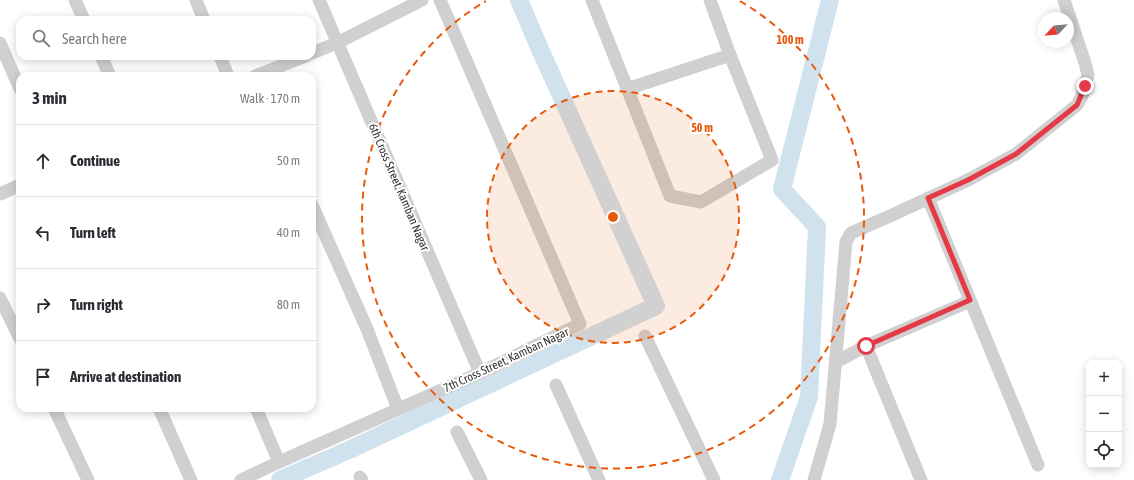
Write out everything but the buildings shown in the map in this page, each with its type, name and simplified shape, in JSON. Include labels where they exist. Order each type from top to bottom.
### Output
[{"type":"street","points":[[75,0],[82,16]]},
{"type":"street","points":[[196,0],[202,16]]},
{"type":"street","name":"6th Cross Street, Kamban Nagar","points":[[319,0],[480,373]]},
{"type":"street","points":[[316,51],[337,43],[422,0]]},
{"type":"street","name":"7th Cross Street, Kamban Nagar","points":[[241,480],[480,373],[580,324],[440,0]]},
{"type":"street","points":[[592,0],[670,196],[701,202],[772,160],[730,55],[710,0]]},
{"type":"street","points":[[814,480],[830,424],[846,242],[851,233],[968,180],[1016,154],[1077,105],[1082,96],[1088,76],[1086,63],[1064,0]]},
{"type":"street","points":[[0,43],[16,80]]},
{"type":"street","points":[[627,89],[730,55]]},
{"type":"street","points":[[103,60],[108,72]]},
{"type":"street","points":[[222,60],[226,72]]},
{"type":"street","points":[[266,72],[296,60]]},
{"type":"street","points":[[0,194],[16,187]]},
{"type":"street","points":[[928,198],[1038,465]]},
{"type":"street","points":[[316,214],[367,329],[398,410]]},
{"type":"street","points":[[0,298],[16,331]]},
{"type":"street","points":[[836,362],[866,346],[970,300]]},
{"type":"street","points":[[645,336],[714,480]]},
{"type":"street","points":[[866,346],[921,480]]},
{"type":"street","points":[[556,385],[599,480]]},
{"type":"street","points":[[56,412],[88,480]]},
{"type":"street","points":[[161,412],[191,480]]},
{"type":"street","points":[[258,412],[279,462]]},
{"type":"street","points":[[457,432],[482,480]]},
{"type":"waterway","points":[[280,480],[349,450],[656,306],[519,0]]},
{"type":"waterway","points":[[780,480],[809,397],[817,227],[782,189],[830,0]]},
{"type":"route","points":[[866,346],[970,300],[928,198],[968,180],[1016,154],[1077,105],[1085,86]]}]
